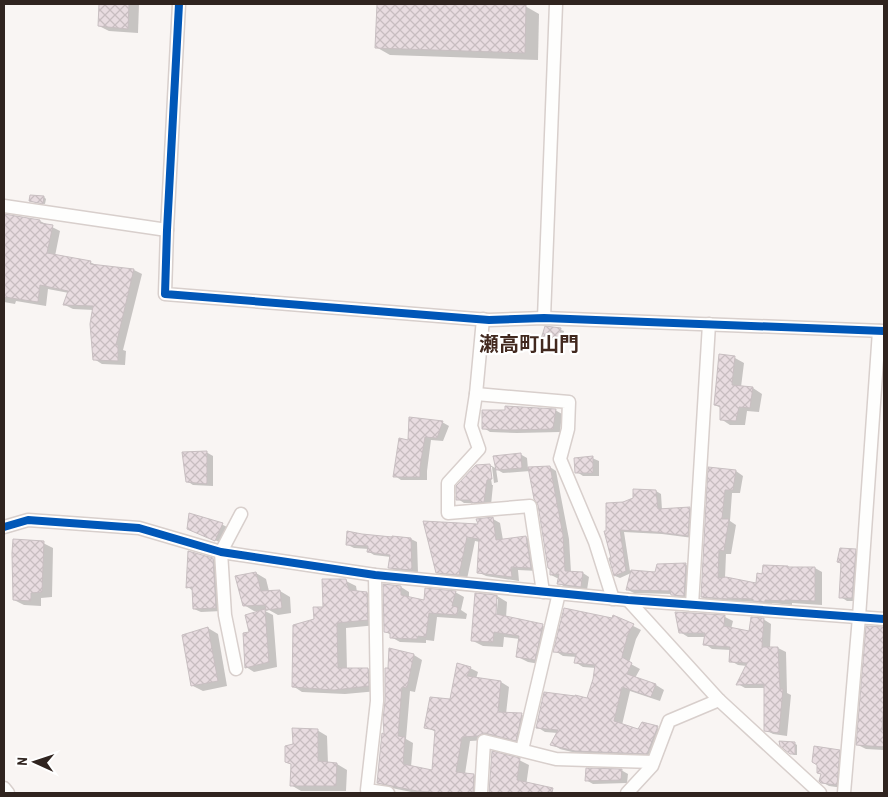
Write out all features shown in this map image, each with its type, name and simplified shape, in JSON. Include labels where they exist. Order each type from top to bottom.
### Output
[{"type":"street","points":[[179,4],[165,294],[483,319],[544,318],[882,331],[844,793]]},
{"type":"street","points":[[544,318],[556,4]]},
{"type":"street","points":[[4,206],[167,230]]},
{"type":"street","points":[[483,319],[471,426],[479,449],[448,483],[448,513],[530,506],[543,592]]},
{"type":"street","points":[[692,605],[709,324]]},
{"type":"street","points":[[476,394],[569,402],[568,429],[560,459],[595,542],[614,599]]},
{"type":"street","points":[[236,669],[225,615],[221,552],[242,514]]},
{"type":"street","points":[[4,528],[28,520],[139,528],[221,552],[375,575],[614,599],[884,619]]},
{"type":"street","points":[[375,575],[377,701],[368,790],[388,793]]},
{"type":"street","points":[[522,750],[559,594]]},
{"type":"street","points":[[628,600],[719,700],[820,793]]},
{"type":"street","points":[[627,793],[652,766],[669,721],[719,700]]},
{"type":"street","points":[[482,793],[484,741],[556,759],[654,762]]},
{"type":"street","points":[[4,788],[8,793]]},
{"type":"building","points":[[99,4],[129,4],[128,29],[98,26]]},
{"type":"building","points":[[377,4],[526,5],[525,53],[375,48]]},
{"type":"building","points":[[30,195],[44,196],[43,204],[29,201]]},
{"type":"building","points":[[4,214],[40,220],[40,223],[53,225],[47,253],[91,261],[90,264],[134,269],[116,345],[118,345],[118,361],[93,360],[90,324],[93,306],[63,305],[68,291],[40,285],[38,302],[4,297]]},
{"type":"building","points":[[545,326],[561,328],[559,340],[541,339]]},
{"type":"building","points":[[719,354],[735,356],[732,385],[753,387],[750,408],[739,407],[736,421],[720,420],[720,406],[714,405]]},
{"type":"building","points":[[505,406],[556,409],[553,429],[482,429],[482,410],[505,410]]},
{"type":"building","points":[[409,417],[443,421],[437,438],[425,437],[420,477],[393,477],[399,438],[408,440]]},
{"type":"building","points":[[207,451],[207,484],[186,482],[182,452]]},
{"type":"building","points":[[521,453],[522,468],[496,470],[493,456]]},
{"type":"building","points":[[593,456],[593,473],[575,473],[574,458]]},
{"type":"building","points":[[490,464],[492,479],[487,480],[484,502],[471,503],[470,500],[456,500],[456,486],[476,465]]},
{"type":"building","points":[[550,466],[563,535],[565,571],[583,572],[581,587],[557,584],[559,574],[550,575],[550,569],[548,568],[538,505],[534,499],[528,467]]},
{"type":"building","points":[[708,467],[736,470],[733,490],[725,490],[722,519],[729,519],[724,551],[719,550],[718,578],[726,577],[756,583],[757,573],[762,574],[763,565],[815,567],[815,601],[765,600],[765,602],[753,601],[753,599],[701,597]]},
{"type":"building","points":[[633,489],[656,490],[658,509],[690,507],[688,536],[620,530],[626,571],[614,576],[604,531],[606,531],[606,503],[623,502],[633,498]]},
{"type":"building","points":[[189,513],[223,523],[215,541],[187,529]]},
{"type":"building","points":[[493,517],[496,540],[526,536],[531,568],[511,567],[512,577],[477,573],[479,539],[467,537],[459,575],[436,573],[423,521],[478,524],[476,519]]},
{"type":"building","points":[[347,531],[411,538],[412,570],[388,568],[390,555],[367,552],[368,546],[346,545]]},
{"type":"building","points":[[13,539],[44,541],[42,592],[31,593],[31,601],[13,600]]},
{"type":"building","points":[[840,548],[856,549],[852,598],[839,598],[841,563],[837,562]]},
{"type":"building","points":[[188,551],[213,558],[216,608],[193,609],[192,587],[186,588]]},
{"type":"building","points":[[686,563],[684,596],[671,595],[670,591],[626,590],[631,570],[655,572],[657,564]]},
{"type":"building","points":[[256,572],[261,591],[280,590],[282,608],[266,610],[265,605],[243,606],[235,576]]},
{"type":"building","points":[[322,579],[346,579],[349,590],[367,592],[368,620],[337,623],[338,668],[368,668],[369,686],[334,690],[292,687],[293,625],[314,619],[313,607],[323,607]]},
{"type":"building","points":[[383,584],[401,586],[401,595],[424,600],[425,588],[456,591],[452,606],[458,607],[457,615],[429,613],[426,637],[418,636],[417,639],[390,638],[390,633],[384,632]]},
{"type":"building","points":[[475,593],[497,595],[496,614],[543,624],[535,660],[516,657],[519,636],[494,632],[493,642],[471,641]]},
{"type":"building","points":[[564,608],[612,618],[613,615],[634,624],[628,634],[622,657],[632,663],[627,674],[656,684],[651,697],[622,687],[614,721],[638,729],[642,722],[658,726],[647,754],[575,751],[550,745],[558,730],[536,728],[544,692],[587,698],[593,679],[595,665],[574,663],[576,654],[553,652]]},
{"type":"building","points":[[265,609],[269,662],[245,668],[243,633],[249,632],[245,615]]},
{"type":"building","points":[[675,612],[725,615],[724,626],[749,631],[751,617],[764,618],[762,647],[778,647],[780,689],[783,689],[779,733],[764,731],[764,684],[736,685],[747,663],[729,662],[730,647],[703,645],[705,633],[679,633]]},
{"type":"building","points":[[866,626],[884,627],[882,730],[884,730],[884,747],[856,745]]},
{"type":"building","points":[[208,627],[218,681],[191,686],[182,635]]},
{"type":"building","points":[[389,648],[414,654],[407,688],[402,687],[398,736],[405,737],[403,764],[432,770],[435,730],[424,728],[430,697],[450,699],[457,663],[471,667],[467,676],[501,681],[498,712],[522,713],[516,741],[485,733],[478,736],[462,737],[456,772],[474,774],[473,793],[417,791],[377,783],[382,733],[384,734],[385,668],[388,668]]},
{"type":"building","points":[[292,728],[318,729],[318,761],[337,763],[336,786],[290,786],[291,764],[285,762],[285,746],[293,744]]},
{"type":"building","points":[[779,741],[795,742],[795,754],[790,754],[780,746]]},
{"type":"building","points":[[814,746],[840,750],[837,785],[821,783],[819,781],[821,774],[817,773],[817,765],[812,762]]},
{"type":"building","points":[[492,751],[520,758],[517,780],[553,788],[552,793],[489,793]]},
{"type":"building","points":[[586,768],[622,769],[621,780],[585,781]]},
{"type":"cycle path","points":[[179,4],[165,294],[489,320],[544,318],[884,331]]},
{"type":"cycle path","points":[[4,527],[28,520],[139,528],[221,552],[375,575],[628,600],[884,619]]},
{"type":"district","name":"瀬高町山門","points":[[529,343]]}]
